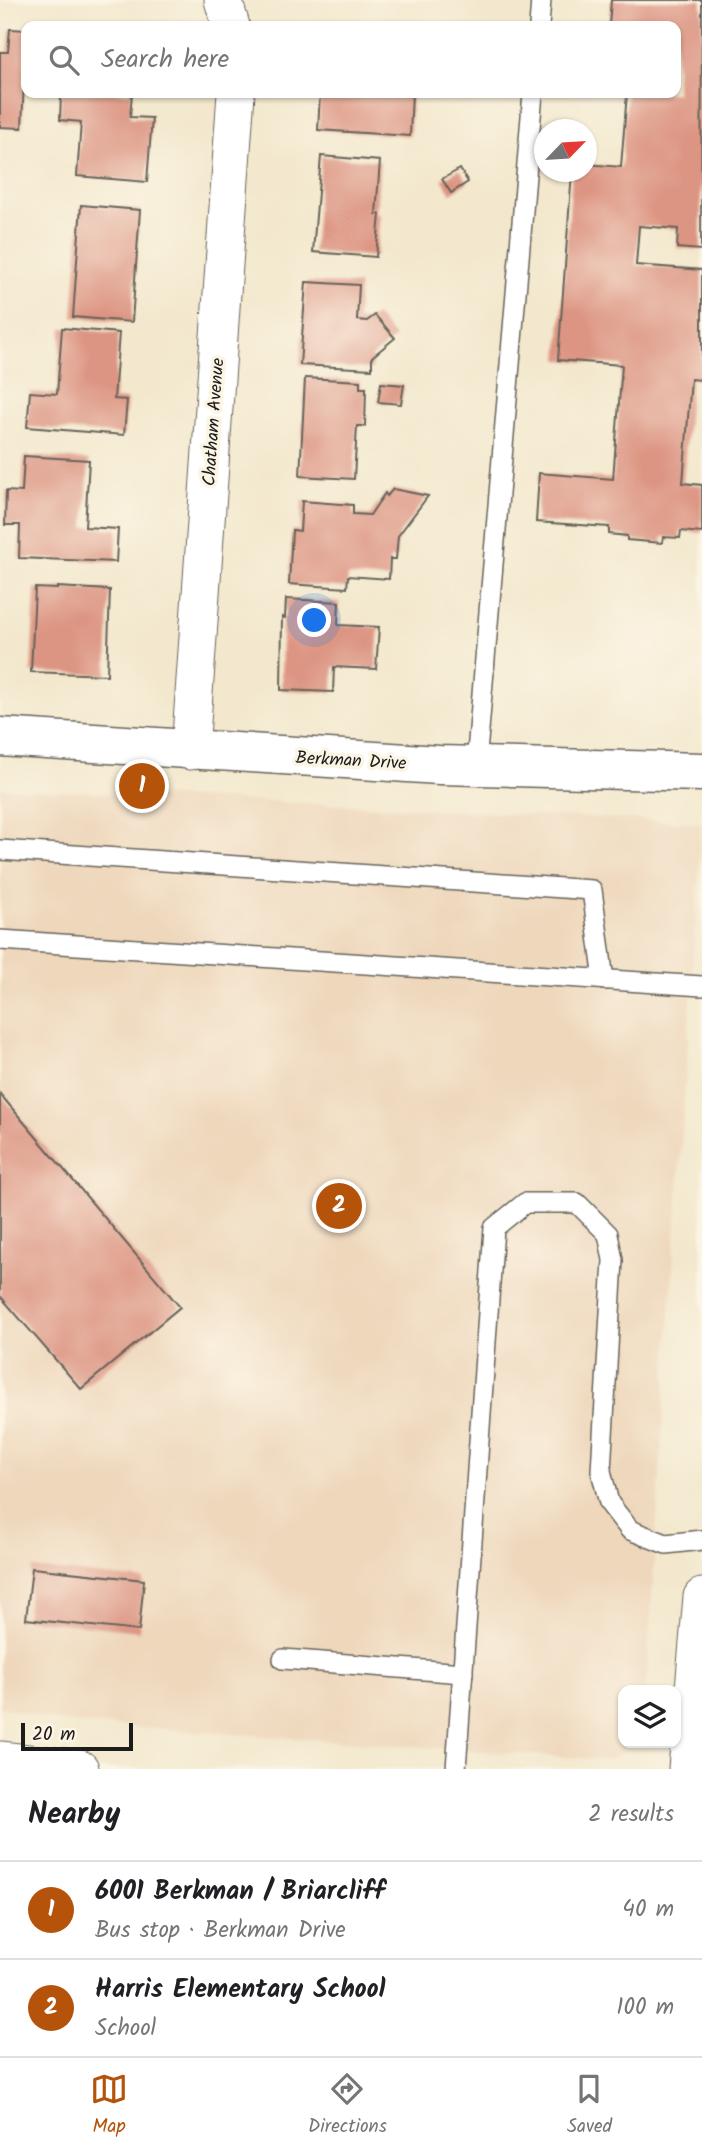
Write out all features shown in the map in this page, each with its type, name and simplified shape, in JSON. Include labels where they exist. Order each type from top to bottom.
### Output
[{"type":"street","points":[[223,0],[229,21]]},
{"type":"street","name":"Chatham Avenue","points":[[190,751],[236,98]]},
{"type":"street","name":"Berkman Drive","points":[[0,737],[190,751],[577,770],[702,772]]},
{"type":"street","points":[[687,1769],[702,1597]]},
{"type":"street","points":[[0,1760],[80,1769]]},
{"type":"lane","points":[[539,21],[541,0]]},
{"type":"lane","points":[[475,765],[533,98]]},
{"type":"lane","points":[[0,850],[592,890],[604,979]]},
{"type":"lane","points":[[0,940],[702,986]]},
{"type":"lane","points":[[456,1769],[494,1228],[525,1203],[577,1203],[608,1234],[613,1261],[601,1471],[609,1503],[630,1530],[666,1544],[702,1540]]},
{"type":"lane","points":[[283,1659],[463,1673]]},
{"type":"shaded area","points":[[0,788],[702,823],[646,1685],[618,1685],[618,1748],[628,1748],[610,1760],[60,1722],[0,1707]]},
{"type":"building","points":[[611,0],[702,0],[701,250],[677,248],[678,229],[639,226],[636,265],[702,270],[702,380],[691,379],[683,483],[702,485],[702,533],[681,531],[680,538],[663,537],[662,543],[627,540],[627,536],[609,534],[609,527],[536,522],[539,473],[613,479],[622,365],[558,360],[571,182],[597,182],[597,165],[621,167],[627,98],[681,98],[681,21],[609,21]]},
{"type":"building","points":[[10,29],[21,30],[22,128],[0,127],[0,52],[8,52]]},
{"type":"building","points":[[61,98],[132,98],[130,117],[152,118],[147,182],[77,176],[81,122],[60,120]]},
{"type":"building","points":[[320,98],[412,98],[410,136],[318,130]]},
{"type":"building","points":[[321,156],[380,161],[376,214],[380,214],[376,257],[313,252]]},
{"type":"building","points":[[460,169],[468,182],[451,193],[442,179]]},
{"type":"building","points":[[81,205],[140,210],[132,322],[73,317]]},
{"type":"building","points":[[306,282],[359,285],[357,320],[367,321],[375,315],[395,338],[372,357],[372,369],[300,365]]},
{"type":"building","points":[[62,328],[119,333],[114,399],[127,400],[124,435],[27,427],[30,392],[57,394]]},
{"type":"building","points":[[305,378],[360,381],[360,388],[366,388],[365,426],[357,426],[354,479],[300,476]]},
{"type":"building","points":[[381,383],[404,385],[401,404],[378,402]]},
{"type":"building","points":[[24,456],[89,460],[85,527],[118,529],[116,562],[19,558],[20,525],[5,525],[6,491],[22,492]]},
{"type":"building","points":[[393,489],[428,496],[398,536],[396,559],[390,559],[389,579],[348,576],[347,588],[289,584],[292,530],[300,531],[302,501],[353,505],[353,514],[370,515],[385,493],[387,496]]},
{"type":"building","points":[[35,588],[110,590],[107,675],[31,672]]},
{"type":"building","points":[[286,599],[339,602],[338,625],[379,627],[376,669],[334,667],[333,692],[281,690],[282,617],[285,618]]},
{"type":"building","points":[[0,1094],[180,1307],[81,1389],[0,1296]]},
{"type":"building","points":[[32,1568],[144,1580],[139,1631],[26,1619]]},
{"type":"place","name":"6001 Berkman / Briarcliff","points":[[142,786]]},
{"type":"place","name":"Harris Elementary School","points":[[339,1206]]}]
